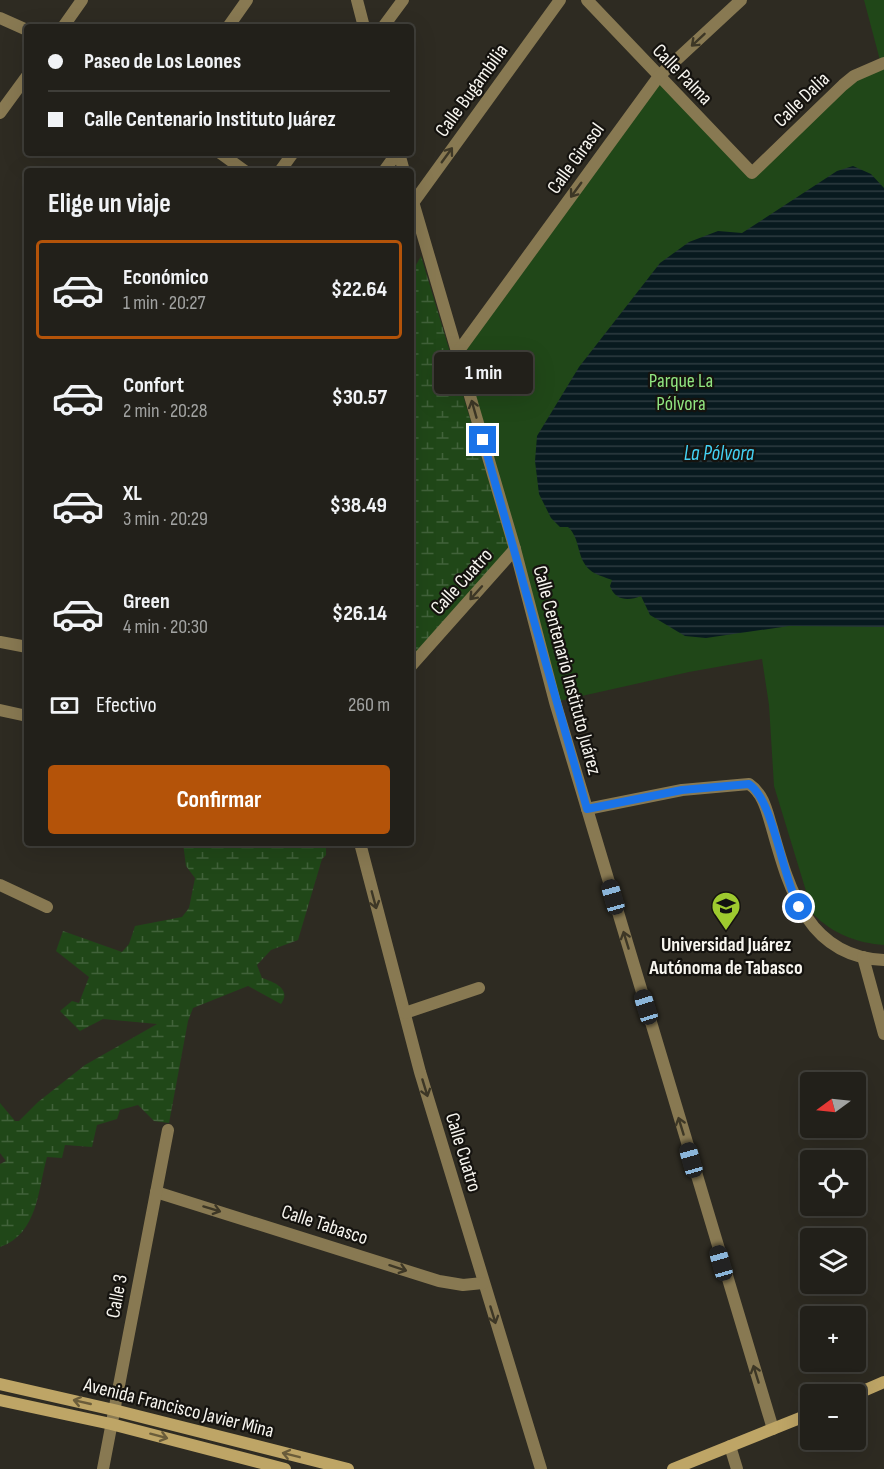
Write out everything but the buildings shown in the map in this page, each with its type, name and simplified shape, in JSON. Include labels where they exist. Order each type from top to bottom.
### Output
[{"type":"main road","points":[[866,1390],[884,1383]]},
{"type":"main road","name":"Avenida Francisco Javier Mina","points":[[0,1384],[348,1469]]},
{"type":"main road","name":"Avenida Francisco Javier Mina","points":[[0,1400],[111,1424],[285,1469]]},
{"type":"main road","points":[[673,1469],[800,1418]]},
{"type":"street","points":[[65,24],[82,0]]},
{"type":"street","points":[[230,24],[247,0]]},
{"type":"street","points":[[357,0],[363,24]]},
{"type":"street","points":[[385,24],[403,0]]},
{"type":"street","name":"Calle Bugambilia","points":[[414,196],[560,0]]},
{"type":"street","name":"Calle Palma","points":[[587,0],[752,173]]},
{"type":"street","name":"Calle Girasol","points":[[458,353],[659,76],[741,0]]},
{"type":"street","points":[[0,18],[24,29]]},
{"type":"street","name":"Calle Dalia","points":[[752,173],[843,85],[854,76],[884,63]]},
{"type":"street","points":[[0,113],[24,80]]},
{"type":"street","points":[[224,156],[241,168]]},
{"type":"street","points":[[386,168],[396,156]]},
{"type":"street","name":"Calle Centenario Instituto Juárez","points":[[414,206],[515,549],[555,702],[773,1429]]},
{"type":"street","name":"Calle Cuatro","points":[[414,663],[515,549]]},
{"type":"street","points":[[0,642],[24,646]]},
{"type":"street","points":[[0,710],[24,715]]},
{"type":"street","points":[[587,809],[682,790],[749,784],[763,800],[789,885],[803,913],[828,939],[863,957],[884,960]]},
{"type":"street","name":"Calle Cuatro","points":[[361,846],[405,1013],[483,1283],[541,1469]]},
{"type":"street","points":[[0,885],[47,907]]},
{"type":"street","points":[[863,957],[884,1034]]},
{"type":"street","points":[[405,1013],[479,987]]},
{"type":"street","name":"Calle 3","points":[[103,1469],[168,1130]]},
{"type":"street","name":"Calle Tabasco","points":[[156,1192],[439,1281],[463,1285],[483,1283]]},
{"type":"street","points":[[730,1446],[737,1469]]},
{"type":"green space","points":[[864,0],[884,0],[884,63],[881,64]]},
{"type":"green space","name":"Parque La Pólvora","points":[[884,64],[884,945],[846,936],[829,927],[813,914],[774,786],[769,705],[762,659],[689,672],[555,702],[457,353],[659,76],[752,173],[839,89]]},
{"type":"green space","points":[[421,256],[510,551],[414,655],[414,269]]},
{"type":"green space","points":[[183,846],[326,846],[326,855],[322,859],[298,940],[271,950],[257,965],[262,978],[283,990],[284,999],[281,1004],[248,986],[193,1008],[188,1021],[169,1123],[154,1121],[138,1105],[120,1110],[117,1119],[97,1125],[92,1147],[65,1145],[62,1158],[47,1157],[38,1196],[29,1221],[13,1241],[0,1247],[0,1164],[6,1161],[0,1153],[0,1103],[15,1121],[19,1121],[38,1102],[85,1065],[157,1024],[103,1019],[80,1031],[60,1011],[72,1001],[79,1003],[89,977],[56,951],[63,931],[122,952],[129,944],[135,926],[182,917],[189,908],[195,878],[186,866]]},
{"type":"water","name":"La Pólvora","points":[[853,166],[871,174],[884,188],[884,627],[789,626],[706,638],[685,636],[650,615],[641,596],[627,599],[615,595],[610,586],[612,580],[590,570],[582,560],[572,532],[568,527],[560,527],[551,518],[539,494],[535,461],[537,436],[579,367],[660,263],[689,242],[718,231],[742,233],[837,171]]},
{"type":"place","name":"Universidad Juárez Autónoma de Tabasco","points":[[726,932]]},
{"type":"route","points":[[483,440],[587,809],[682,790],[749,784],[755,788],[763,800],[789,885],[799,907]]}]
